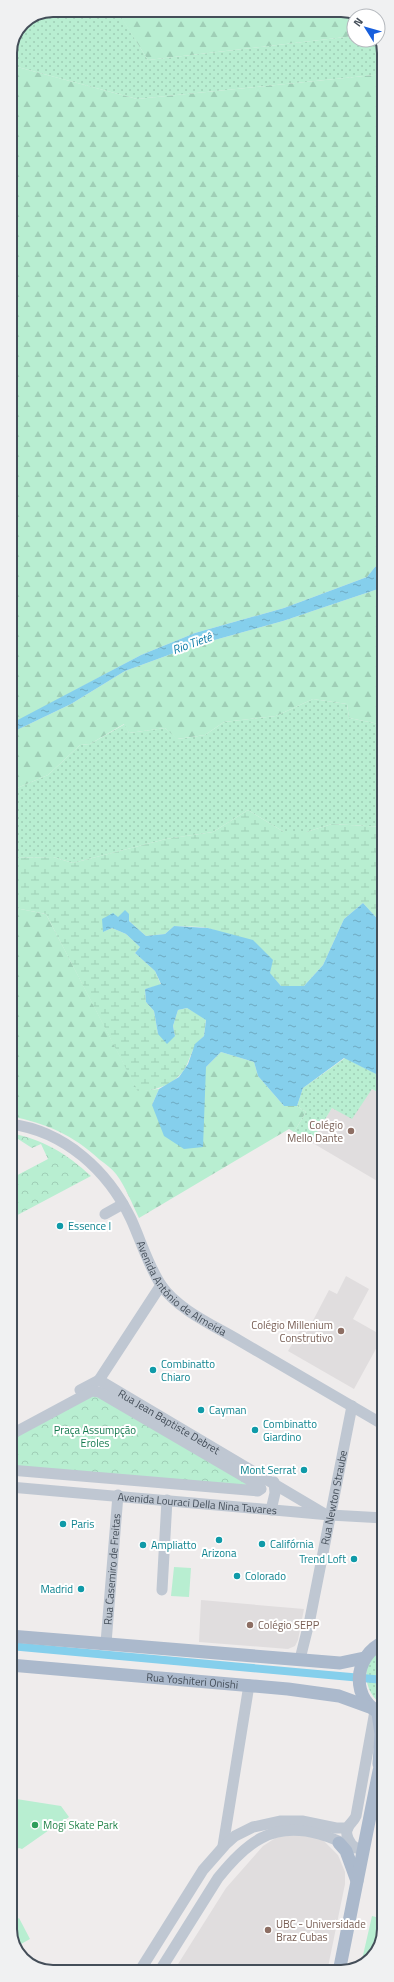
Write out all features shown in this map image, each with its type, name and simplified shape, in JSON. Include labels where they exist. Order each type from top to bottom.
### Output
[{"type":"main road","points":[[17,1637],[340,1663],[364,1658]]},
{"type":"main road","points":[[377,1646],[371,1650],[364,1658],[358,1678],[360,1690],[364,1700],[377,1712]]},
{"type":"main road","name":"Rua Yoshiteri Onishi","points":[[17,1666],[249,1685],[339,1696],[377,1712]]},
{"type":"main road","points":[[340,1965],[357,1881],[358,1849],[377,1778]]},
{"type":"main road","points":[[340,1843],[346,1851],[357,1881]]},
{"type":"street","name":"Avenida Antônio de Almeida","points":[[17,1126],[42,1132],[73,1149],[105,1177],[123,1204],[161,1285],[190,1311],[377,1421]]},
{"type":"street","points":[[105,1214],[123,1204]]},
{"type":"street","points":[[17,1423],[99,1380],[161,1285]]},
{"type":"street","name":"Rua Jean Baptiste Debret","points":[[99,1380],[328,1515]]},
{"type":"street","points":[[17,1431],[92,1391],[99,1392],[260,1486],[260,1489],[258,1491],[17,1471]]},
{"type":"street","name":"Rua Newton Straube","points":[[300,1659],[310,1619],[328,1515],[352,1406]]},
{"type":"street","points":[[271,1510],[275,1493],[274,1482]]},
{"type":"street","name":"Avenida Louraci Della Nina Tavares","points":[[17,1488],[118,1495],[328,1515],[377,1518]]},
{"type":"street","name":"Rua Casemiro de Freitas","points":[[106,1643],[118,1495]]},
{"type":"street","points":[[162,1590],[167,1500]]},
{"type":"street","points":[[223,1846],[249,1685]]},
{"type":"street","points":[[358,1849],[347,1837],[348,1828],[356,1816],[377,1712]]},
{"type":"street","points":[[143,1965],[206,1867],[223,1846],[236,1836],[253,1827],[267,1822],[302,1821],[336,1828],[348,1828]]},
{"type":"street","points":[[163,1965],[219,1876],[256,1841],[277,1831],[291,1830],[312,1832],[358,1849]]},
{"type":"street","points":[[206,1867],[219,1876]]},
{"type":"shaded area","name":"Colégio Mello Dante","points":[[372,1089],[377,1092],[377,1181],[311,1142],[332,1108]]},
{"type":"shaded area","name":"Colégio Millenium Construtivo","points":[[346,1276],[369,1289],[353,1319],[377,1333],[377,1347],[354,1389],[288,1351],[301,1329],[307,1332],[329,1290],[337,1294]]},
{"type":"shaded area","name":"Colégio SEPP","points":[[201,1600],[304,1609],[298,1640],[295,1646],[288,1649],[199,1642]]},
{"type":"shaded area","name":"UBC - Universidade Braz Cubas","points":[[303,1834],[323,1840],[338,1855],[345,1872],[345,1884],[328,1965],[177,1965],[226,1888],[263,1846],[277,1837]]},
{"type":"green space","points":[[53,17],[121,17],[148,60],[346,37],[346,48],[377,48],[377,75],[137,99],[17,67],[17,53],[23,33],[33,23],[39,20]]},
{"type":"green space","points":[[121,17],[343,17],[346,18],[346,37],[148,60]]},
{"type":"green space","points":[[17,67],[137,99],[377,75],[377,567],[375,567],[367,577],[284,608],[195,633],[141,655],[17,721]]},
{"type":"green space","points":[[377,589],[377,724],[349,718],[347,704],[313,699],[276,716],[224,722],[205,735],[177,739],[165,728],[129,733],[124,724],[90,744],[80,745],[48,775],[17,788],[17,731],[19,729],[71,704],[125,671],[193,646],[283,621]]},
{"type":"green space","points":[[313,699],[347,704],[349,718],[377,724],[377,827],[332,824],[306,832],[284,832],[248,810],[213,832],[166,839],[73,863],[53,857],[17,858],[17,788],[48,775],[80,745],[90,744],[125,724],[129,733],[165,728],[178,739],[205,735],[224,722],[276,716]]},
{"type":"green space","points":[[248,810],[284,832],[306,832],[332,824],[377,827],[377,918],[363,903],[344,919],[323,965],[304,986],[281,986],[248,952],[217,931],[208,928],[174,926],[165,934],[146,936],[129,921],[129,914],[103,932],[112,928],[126,934],[140,947],[135,953],[155,971],[161,985],[145,989],[146,1002],[154,1011],[158,1034],[175,1036],[173,1026],[178,1010],[187,1008],[206,1019],[204,1036],[196,1045],[179,1076],[161,1087],[138,1092],[46,914],[17,908],[17,858],[53,857],[73,863],[166,839],[213,832]]},
{"type":"green space","points":[[17,908],[46,914],[138,1091],[159,1089],[152,1105],[206,1067],[221,1052],[254,1062],[258,1076],[284,1106],[297,1106],[306,1112],[294,1132],[289,1129],[139,1218],[120,1179],[109,1167],[79,1143],[58,1131],[17,1118]]},
{"type":"green space","points":[[345,1058],[377,1074],[377,1092],[372,1089],[352,1119],[332,1108],[311,1142],[294,1132],[306,1112],[297,1106],[303,1088]]},
{"type":"green space","points":[[17,1135],[33,1139],[54,1148],[64,1154],[91,1176],[17,1215],[17,1175],[48,1159],[41,1144],[32,1148],[17,1138]]},
{"type":"green space","name":"Praça Assumpção Eroles","points":[[92,1389],[264,1487],[17,1473],[17,1429]]},
{"type":"green space","points":[[174,1567],[191,1568],[189,1597],[171,1596]]},
{"type":"green space","points":[[376,1655],[377,1701],[371,1694],[366,1677],[370,1661]]},
{"type":"green space","name":"Mogi Skate Park","points":[[17,1799],[61,1806],[69,1817],[59,1824],[60,1826],[54,1830],[52,1828],[22,1849],[17,1849]]},
{"type":"green space","points":[[372,1916],[377,1917],[377,1929],[374,1943],[368,1953],[362,1958]]},
{"type":"green space","points":[[19,1918],[30,1939],[21,1944],[17,1934],[17,1919]]},
{"type":"water","name":"Rio Tietê","points":[[375,567],[377,567],[377,589],[283,621],[193,646],[125,671],[71,704],[17,731],[17,720],[141,655],[195,633],[284,608],[367,577]]},
{"type":"water","points":[[363,903],[377,918],[377,1074],[344,1058],[303,1088],[297,1106],[284,1106],[258,1076],[254,1062],[221,1052],[206,1067],[203,1147],[184,1149],[164,1136],[152,1105],[159,1089],[179,1077],[188,1064],[195,1044],[204,1036],[206,1020],[187,1008],[178,1010],[173,1026],[175,1036],[167,1044],[158,1034],[154,1011],[146,1002],[145,989],[161,984],[155,971],[135,953],[140,947],[126,934],[112,928],[103,932],[102,919],[113,913],[118,917],[125,910],[129,914],[129,921],[146,936],[165,934],[174,926],[208,928],[253,940],[273,960],[270,973],[281,986],[304,986],[323,965],[344,919]]},
{"type":"waterway","points":[[17,1647],[377,1679]]},
{"type":"place","name":"Colégio Mello Dante","points":[[351,1131]]},
{"type":"place","name":"Essence I","points":[[60,1226]]},
{"type":"place","name":"Colégio Millenium Construtivo","points":[[341,1331]]},
{"type":"place","name":"Combinatto Chiaro","points":[[153,1370]]},
{"type":"place","name":"Cayman","points":[[201,1410]]},
{"type":"place","name":"Combinatto Giardino","points":[[255,1430]]},
{"type":"place","name":"Mont Serrat","points":[[304,1470]]},
{"type":"place","name":"Paris","points":[[63,1524]]},
{"type":"place","name":"Arizona","points":[[219,1540]]},
{"type":"place","name":"Califórnia","points":[[262,1544]]},
{"type":"place","name":"Ampliatto","points":[[143,1545]]},
{"type":"place","name":"Trend Loft","points":[[354,1559]]},
{"type":"place","name":"Colorado","points":[[237,1576]]},
{"type":"place","name":"Madrid","points":[[81,1589]]},
{"type":"place","name":"Colégio SEPP","points":[[250,1625]]},
{"type":"place","name":"Mogi Skate Park","points":[[35,1825]]},
{"type":"place","name":"UBC - Universidade Braz Cubas","points":[[268,1930]]}]
